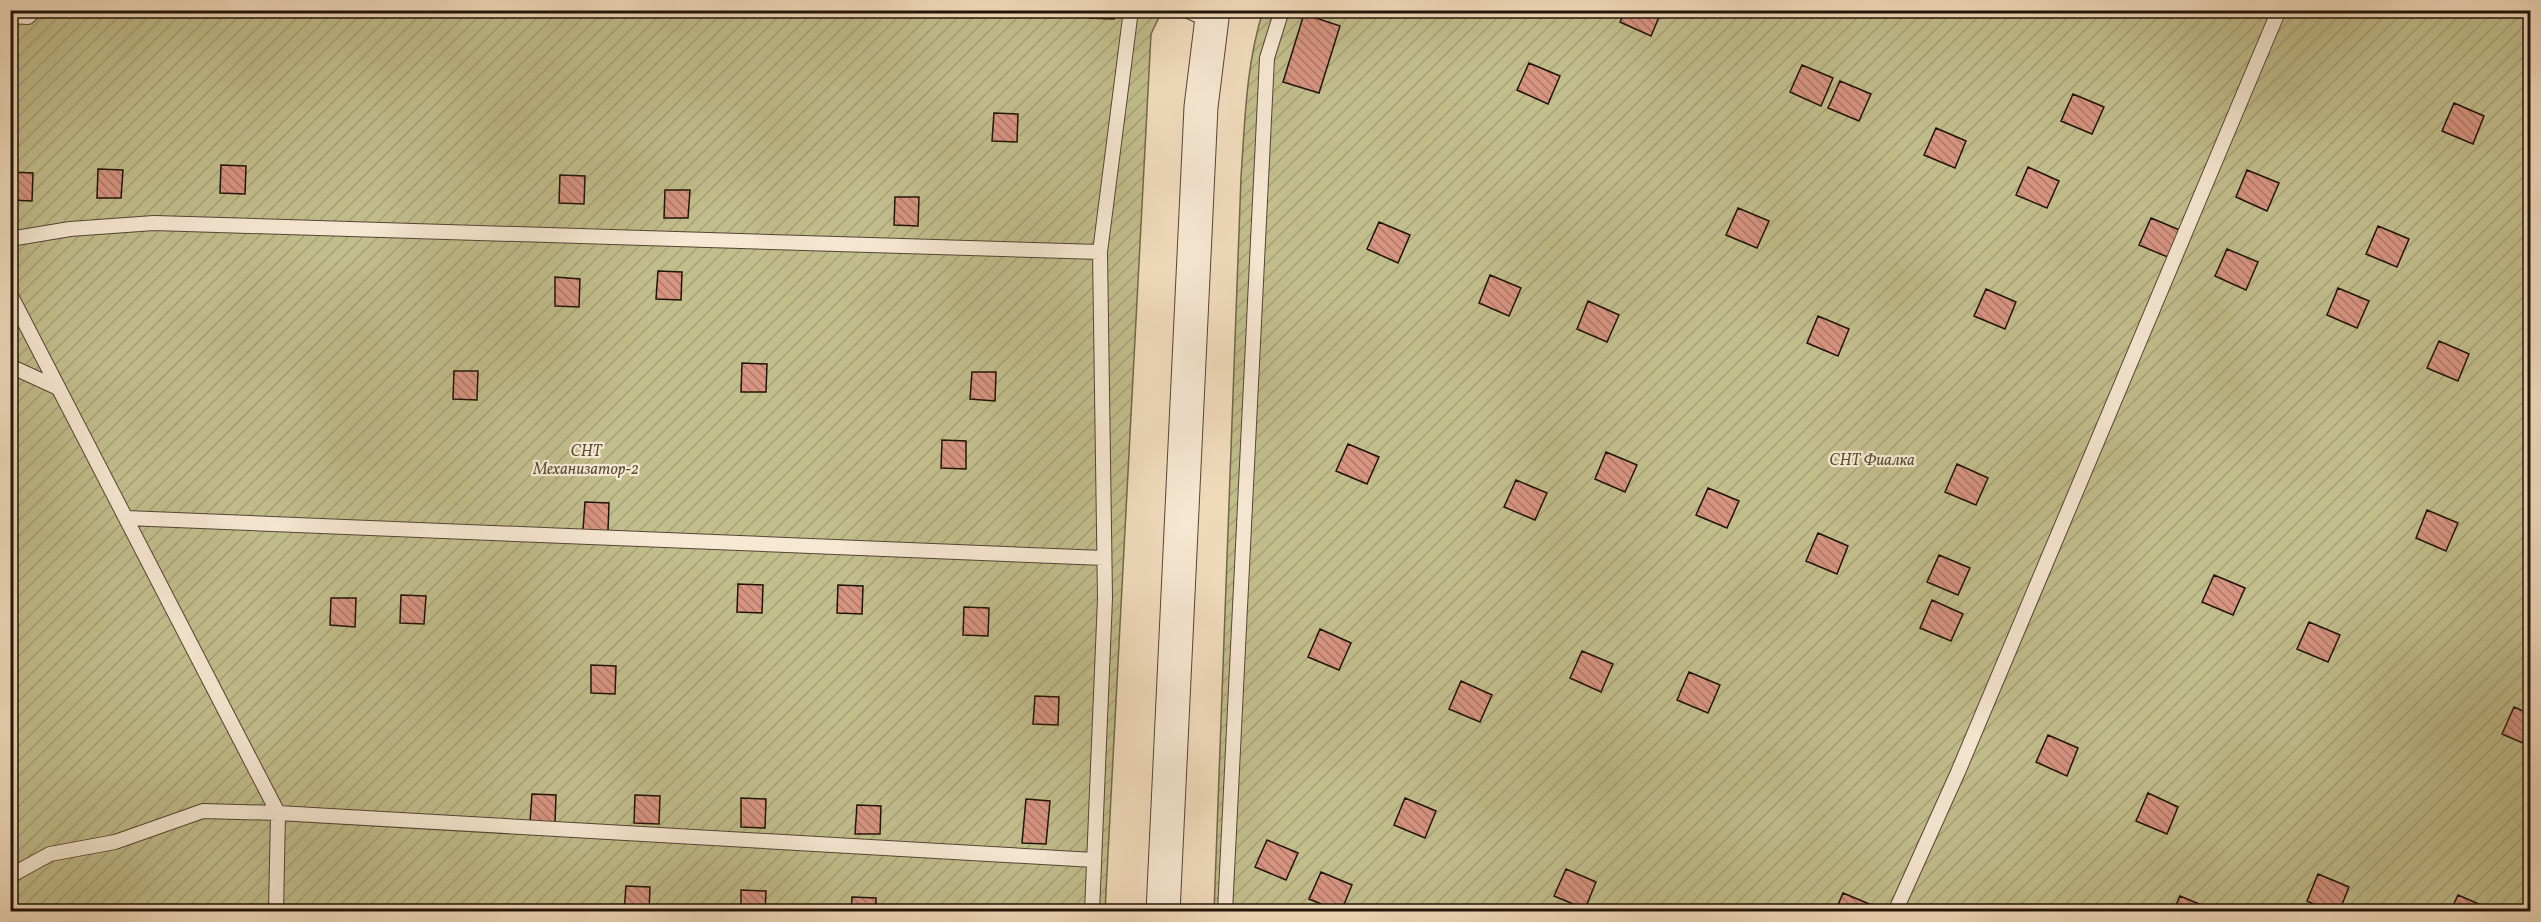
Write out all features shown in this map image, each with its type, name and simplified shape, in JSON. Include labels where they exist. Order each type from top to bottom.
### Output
[{"type":"street","points":[[1163,912],[1201,107],[1203,14]]},
{"type":"lane","points":[[10,16],[28,17],[35,10]]},
{"type":"lane","points":[[1092,912],[1105,598],[1100,252],[1131,10]]},
{"type":"lane","points":[[1225,912],[1266,82],[1268,58],[1282,10]]},
{"type":"lane","points":[[1895,912],[1963,761],[2279,10]]},
{"type":"lane","points":[[10,239],[70,229],[154,223],[1100,252]]},
{"type":"lane","points":[[10,294],[278,813],[276,912]]},
{"type":"lane","points":[[10,366],[57,388]]},
{"type":"lane","points":[[126,519],[1104,558]]},
{"type":"lane","points":[[10,876],[50,854],[116,842],[202,811],[278,813],[1094,860]]},
{"type":"green space","name":"СНТ Механизатор-2","points":[[10,11],[1162,11],[1151,34],[1105,911],[11,911]]},
{"type":"green space","name":"СНТ Фиалка","points":[[1263,11],[2530,11],[2530,911],[1214,912],[1241,177],[1250,72]]},
{"type":"building","points":[[1090,10],[1114,10],[1114,19],[1089,18]]},
{"type":"building","points":[[1625,10],[1662,10],[1651,36],[1620,22]]},
{"type":"building","points":[[1304,14],[1340,26],[1319,93],[1283,82]]},
{"type":"building","points":[[1529,63],[1560,76],[1548,104],[1517,90]]},
{"type":"building","points":[[1802,65],[1833,78],[1821,106],[1790,92]]},
{"type":"building","points":[[1840,81],[1871,94],[1859,121],[1828,108]]},
{"type":"building","points":[[2073,94],[2104,107],[2092,134],[2061,121]]},
{"type":"building","points":[[2454,103],[2484,116],[2473,144],[2442,131]]},
{"type":"building","points":[[994,113],[1018,114],[1017,142],[992,141]]},
{"type":"building","points":[[1936,128],[1966,141],[1955,168],[1924,155]]},
{"type":"building","points":[[221,165],[246,166],[245,194],[220,193]]},
{"type":"building","points":[[2028,167],[2059,181],[2047,208],[2016,195]]},
{"type":"building","points":[[98,169],[123,170],[121,198],[97,198]]},
{"type":"building","points":[[2247,170],[2279,183],[2267,211],[2236,197]]},
{"type":"building","points":[[10,172],[33,173],[32,201],[10,200]]},
{"type":"building","points":[[560,175],[585,176],[584,204],[559,203]]},
{"type":"building","points":[[665,190],[690,190],[688,218],[664,218]]},
{"type":"building","points":[[895,197],[919,197],[918,226],[894,225]]},
{"type":"building","points":[[1738,208],[1769,221],[1757,248],[1726,235]]},
{"type":"building","points":[[2151,218],[2182,231],[2170,258],[2139,245]]},
{"type":"building","points":[[1379,222],[1410,235],[1398,263],[1367,249]]},
{"type":"building","points":[[2378,226],[2409,239],[2397,267],[2366,254]]},
{"type":"building","points":[[2227,249],[2258,262],[2246,290],[2215,276]]},
{"type":"building","points":[[658,271],[682,272],[681,300],[656,299]]},
{"type":"building","points":[[1490,275],[1521,288],[1509,316],[1479,303]]},
{"type":"building","points":[[555,277],[580,279],[579,307],[555,306]]},
{"type":"building","points":[[2338,288],[2369,301],[2357,328],[2327,315]]},
{"type":"building","points":[[1986,289],[2016,302],[2005,329],[1974,316]]},
{"type":"building","points":[[1588,301],[1619,315],[1607,342],[1577,329]]},
{"type":"building","points":[[1818,316],[1849,329],[1838,356],[1807,343]]},
{"type":"building","points":[[2439,341],[2469,354],[2458,381],[2427,368]]},
{"type":"building","points":[[742,363],[767,364],[766,392],[741,392]]},
{"type":"building","points":[[454,371],[478,371],[477,400],[453,399]]},
{"type":"building","points":[[972,372],[996,372],[995,401],[970,399]]},
{"type":"building","points":[[942,440],[966,441],[966,469],[941,468]]},
{"type":"building","points":[[1348,444],[1379,457],[1367,484],[1336,471]]},
{"type":"building","points":[[1606,452],[1637,465],[1625,492],[1595,479]]},
{"type":"building","points":[[1957,464],[1988,478],[1976,505],[1945,492]]},
{"type":"building","points":[[1516,480],[1547,493],[1535,520],[1504,507]]},
{"type":"building","points":[[1708,488],[1739,501],[1727,528],[1696,515]]},
{"type":"building","points":[[585,502],[609,503],[608,531],[583,530]]},
{"type":"building","points":[[2427,510],[2458,523],[2446,551],[2416,538]]},
{"type":"building","points":[[1818,533],[1848,546],[1837,574],[1806,561]]},
{"type":"building","points":[[1939,555],[1970,568],[1958,595],[1927,582]]},
{"type":"building","points":[[2214,575],[2245,588],[2233,615],[2202,602]]},
{"type":"building","points":[[738,584],[763,585],[762,613],[737,612]]},
{"type":"building","points":[[838,585],[863,586],[862,614],[837,613]]},
{"type":"building","points":[[401,595],[426,596],[424,624],[400,623]]},
{"type":"building","points":[[331,598],[356,598],[355,627],[330,625]]},
{"type":"building","points":[[1932,600],[1963,614],[1951,641],[1920,628]]},
{"type":"building","points":[[964,607],[989,608],[988,636],[963,635]]},
{"type":"building","points":[[2309,622],[2340,635],[2328,662],[2297,649]]},
{"type":"building","points":[[1320,629],[1351,643],[1339,670],[1308,657]]},
{"type":"building","points":[[1582,651],[1613,664],[1601,692],[1570,678]]},
{"type":"building","points":[[591,665],[616,666],[615,694],[591,693]]},
{"type":"building","points":[[1689,672],[1720,685],[1708,713],[1677,700]]},
{"type":"building","points":[[1461,681],[1492,695],[1480,722],[1449,709]]},
{"type":"building","points":[[1035,696],[1059,697],[1058,725],[1033,724]]},
{"type":"building","points":[[2514,707],[2530,714],[2530,746],[2502,734]]},
{"type":"building","points":[[2048,735],[2078,748],[2067,776],[2036,762]]},
{"type":"building","points":[[2148,793],[2178,807],[2167,834],[2136,821]]},
{"type":"building","points":[[532,794],[556,795],[555,823],[530,822]]},
{"type":"building","points":[[635,795],[660,796],[659,824],[634,823]]},
{"type":"building","points":[[741,798],[766,799],[765,828],[741,827]]},
{"type":"building","points":[[1405,798],[1436,811],[1425,838],[1394,825]]},
{"type":"building","points":[[1026,799],[1050,801],[1046,844],[1022,843]]},
{"type":"building","points":[[857,805],[881,806],[880,834],[855,834]]},
{"type":"building","points":[[1267,840],[1298,853],[1286,880],[1255,867]]},
{"type":"building","points":[[1566,869],[1596,882],[1585,909],[1554,896]]},
{"type":"building","points":[[1321,872],[1352,885],[1341,912],[1309,899]]},
{"type":"building","points":[[2318,874],[2349,887],[2339,912],[2330,912],[2307,901]]},
{"type":"building","points":[[626,886],[650,887],[649,912],[624,912]]},
{"type":"building","points":[[741,890],[766,891],[765,912],[741,912]]},
{"type":"building","points":[[1843,893],[1874,906],[1872,912],[1835,912]]},
{"type":"building","points":[[2458,895],[2488,908],[2487,912],[2450,912]]},
{"type":"building","points":[[2180,896],[2211,909],[2210,912],[2173,912]]},
{"type":"building","points":[[852,897],[876,898],[876,912],[851,912]]}]
